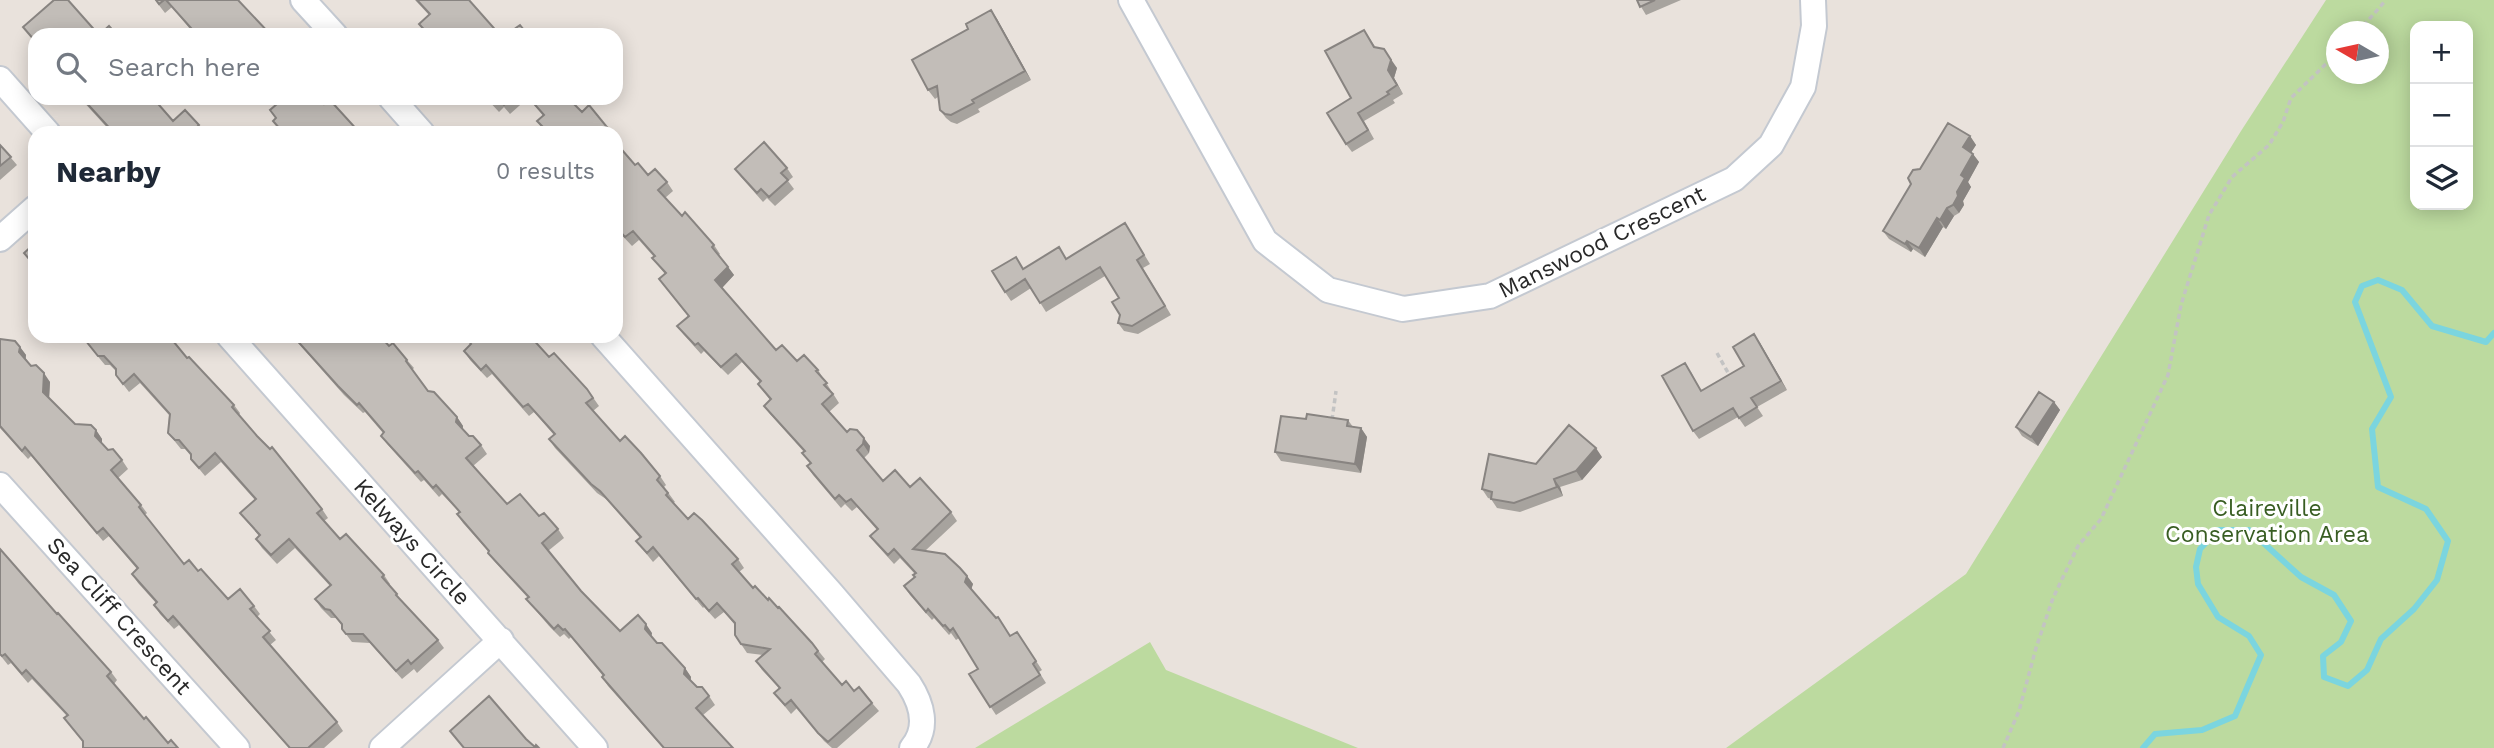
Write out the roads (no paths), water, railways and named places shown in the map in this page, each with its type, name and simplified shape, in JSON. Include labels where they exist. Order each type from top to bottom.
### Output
[{"type":"street","points":[[303,0],[329,28]]},
{"type":"street","name":"Manswood Crescent","points":[[1131,0],[1265,241],[1328,290],[1404,310],[1490,296],[1734,179],[1772,145],[1804,88],[1814,26],[1813,0]]},
{"type":"street","points":[[0,79],[42,126]]},
{"type":"street","points":[[397,105],[416,126]]},
{"type":"street","points":[[0,239],[28,214]]},
{"type":"street","name":"Kelways Circle","points":[[235,343],[595,748]]},
{"type":"street","points":[[609,343],[909,684],[918,698],[923,714],[922,731],[912,748]]},
{"type":"street","name":"Sea Cliff Crescent","points":[[0,485],[237,748]]},
{"type":"street","points":[[382,748],[500,640]]},
{"type":"waterway","points":[[2143,748],[2155,734],[2202,730],[2235,716],[2261,655],[2249,636],[2218,617],[2198,584],[2196,567],[2200,549],[2218,530],[2249,530],[2301,577],[2334,595],[2351,621],[2341,642],[2323,656],[2324,677],[2348,686],[2367,670],[2381,639],[2414,609],[2437,580],[2448,541],[2426,509],[2378,487],[2372,429],[2391,397],[2355,302],[2362,286],[2378,280],[2402,290],[2432,326],[2486,342],[2494,333]]},
{"type":"park label","name":"Claireville Conservation Area","points":[[2267,521]]}]
